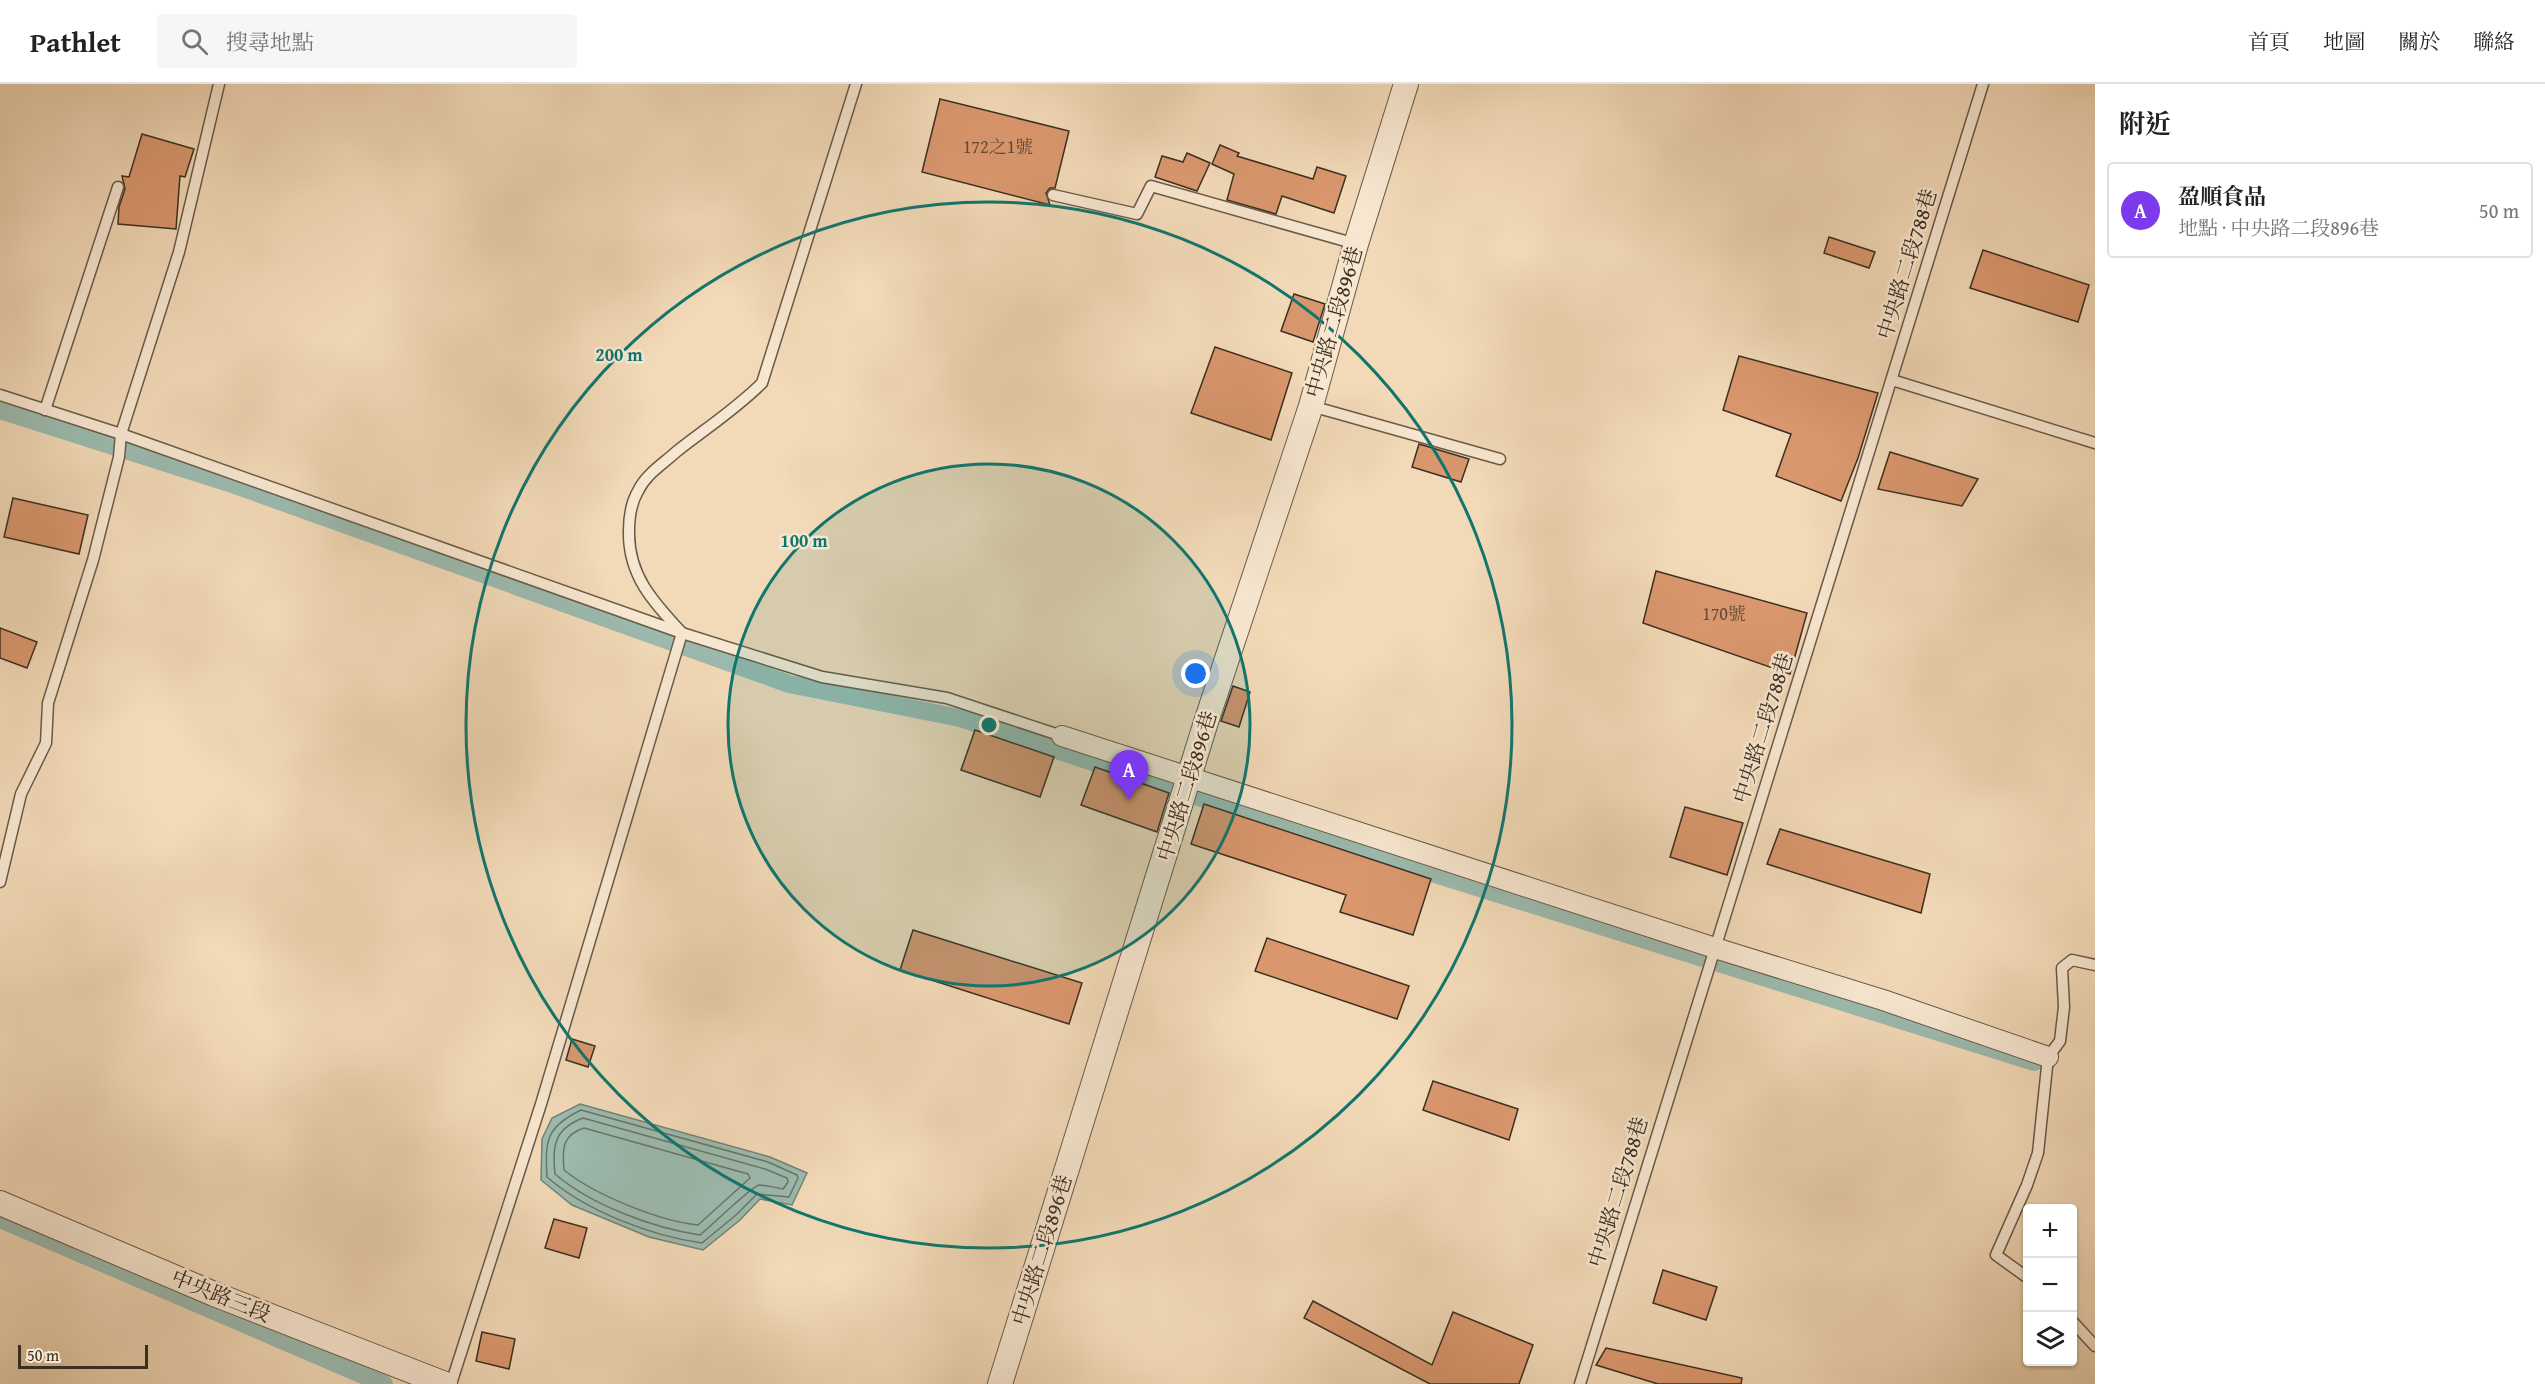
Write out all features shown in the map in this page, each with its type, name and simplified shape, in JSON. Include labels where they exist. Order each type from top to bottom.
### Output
[{"type":"street","name":"中央路二段896巷","points":[[1000,1384],[1189,777],[1311,406],[1356,244],[1406,84]]},
{"type":"street","points":[[1062,736],[1715,948],[1883,1000],[2048,1057]]},
{"type":"street","name":"中央路三段","points":[[0,1203],[214,1294],[445,1384]]},
{"type":"lane","points":[[0,882],[21,794],[46,743],[48,703],[93,561],[119,457],[121,434],[179,252],[219,84]]},
{"type":"lane","points":[[682,633],[653,602],[640,583],[628,542],[629,515],[638,490],[650,474],[747,398],[762,383],[855,84]]},
{"type":"lane","name":"中央路二段788巷","points":[[1580,1384],[1983,84]]},
{"type":"lane","points":[[1053,195],[1137,214],[1151,186],[1356,244]]},
{"type":"lane","points":[[45,410],[118,187]]},
{"type":"lane","points":[[1892,380],[2095,442]]},
{"type":"lane","points":[[0,395],[121,434],[682,633],[822,677],[947,698],[1062,736]]},
{"type":"lane","points":[[1311,406],[1500,459]]},
{"type":"lane","points":[[452,1384],[537,1115],[682,633]]},
{"type":"lane","points":[[2023,1274],[1996,1255],[2038,1154],[2048,1057],[2060,1041],[2064,1007],[2062,968],[2072,960],[2095,965]]},
{"type":"lane","points":[[2077,1326],[2095,1346]]},
{"type":"water","points":[[580,1104],[770,1157],[807,1173],[792,1205],[760,1199],[740,1220],[703,1250],[649,1237],[572,1205],[541,1180],[542,1139],[552,1118]]},
{"type":"building","points":[[940,99],[1069,131],[1055,188],[1050,188],[1046,193],[1050,205],[922,172]]},
{"type":"building","points":[[142,134],[194,149],[185,177],[180,176],[176,229],[118,224],[119,207],[125,189],[122,176],[129,177]]},
{"type":"building","points":[[1220,145],[1239,153],[1237,156],[1313,179],[1317,167],[1346,176],[1334,213],[1282,196],[1276,214],[1227,200],[1234,174],[1212,164]]},
{"type":"building","points":[[1187,153],[1210,163],[1197,191],[1155,177],[1162,156],[1183,162]]},
{"type":"building","points":[[1829,237],[1875,252],[1869,268],[1824,253]]},
{"type":"building","points":[[1983,250],[2089,285],[2078,322],[1970,288]]},
{"type":"building","points":[[1294,294],[1325,304],[1313,342],[1281,331]]},
{"type":"building","points":[[1215,347],[1292,373],[1271,440],[1191,413]]},
{"type":"building","points":[[1739,356],[1878,393],[1858,458],[1841,501],[1776,476],[1791,434],[1723,410]]},
{"type":"building","points":[[1419,444],[1469,459],[1461,482],[1412,467]]},
{"type":"building","points":[[1890,452],[1978,479],[1962,506],[1878,489]]},
{"type":"building","points":[[13,498],[88,515],[79,554],[4,537]]},
{"type":"building","points":[[1656,571],[1807,613],[1790,674],[1643,623]]},
{"type":"building","points":[[0,628],[37,642],[27,668],[0,658]]},
{"type":"building","points":[[1233,686],[1250,692],[1239,727],[1221,721]]},
{"type":"building","points":[[975,730],[1054,757],[1040,797],[961,770]]},
{"type":"building","points":[[1095,767],[1169,793],[1157,832],[1081,805]]},
{"type":"building","points":[[1204,804],[1431,879],[1413,935],[1340,912],[1346,895],[1191,844]]},
{"type":"building","points":[[1685,807],[1743,823],[1727,875],[1670,857]]},
{"type":"building","points":[[1780,829],[1930,874],[1921,913],[1767,864]]},
{"type":"building","points":[[913,930],[1082,983],[1069,1024],[900,970]]},
{"type":"building","points":[[1267,938],[1409,986],[1397,1019],[1255,971]]},
{"type":"building","points":[[572,1039],[595,1046],[588,1067],[566,1060]]},
{"type":"building","points":[[1433,1081],[1518,1109],[1509,1140],[1423,1110]]},
{"type":"building","points":[[554,1219],[587,1228],[579,1258],[545,1248]]},
{"type":"building","points":[[1663,1270],[1717,1287],[1706,1320],[1653,1303]]},
{"type":"building","points":[[1313,1301],[1432,1365],[1453,1312],[1533,1345],[1519,1384],[1430,1384],[1304,1318]]},
{"type":"building","points":[[482,1332],[515,1339],[509,1369],[476,1361]]},
{"type":"building","points":[[1606,1348],[1742,1378],[1741,1384],[1658,1384],[1596,1365]]},
{"type":"waterway","points":[[0,410],[235,485],[789,684],[960,718],[1349,847],[2034,1062]]},
{"type":"waterway","points":[[0,1219],[384,1384]]},
{"type":"place","name":"盈順食品","points":[[1129,800]]}]
